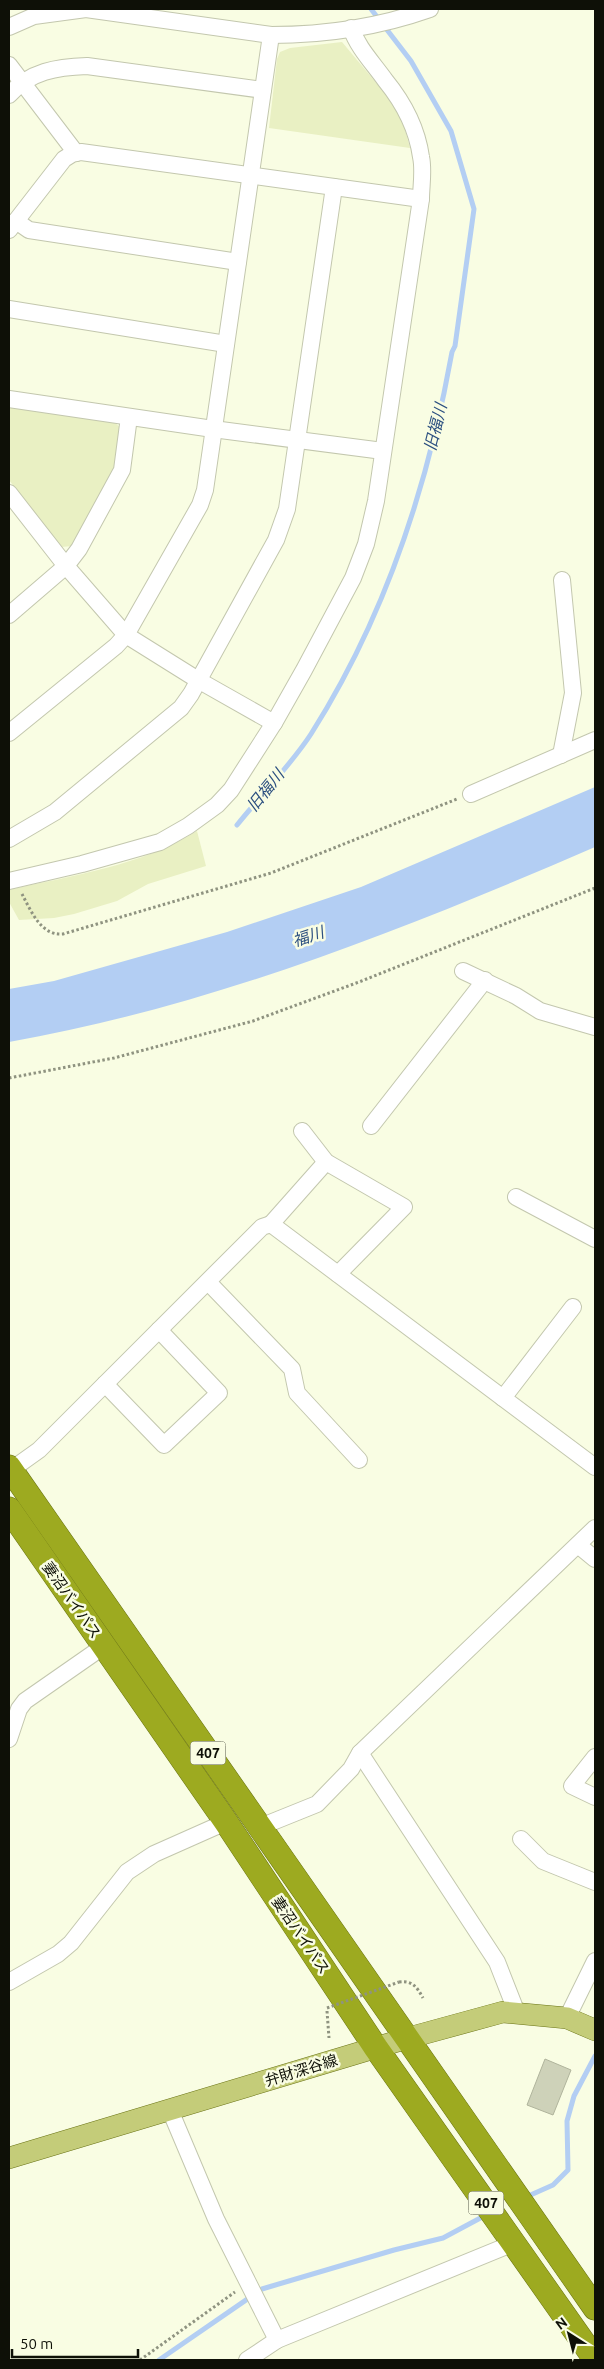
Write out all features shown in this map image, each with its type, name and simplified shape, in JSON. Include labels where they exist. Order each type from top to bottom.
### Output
[{"type":"highway","name":"妻沼バイパス","points":[[10,1468],[595,2308]]},
{"type":"highway","name":"妻沼バイパス","points":[[9,1509],[226,1822],[376,2048],[595,2359]]},
{"type":"main road","name":"弁財深谷線","points":[[9,2158],[408,2038],[503,2012],[568,2018],[595,2030]]},
{"type":"street","points":[[9,27],[34,16],[86,9],[141,13],[271,35],[319,34],[408,17],[430,9]]},
{"type":"street","points":[[14,884],[141,849],[174,835],[203,816],[231,790],[274,723],[353,578],[366,544],[376,502],[421,199],[422,158],[415,130],[387,82],[356,42],[357,27]]},
{"type":"street","points":[[9,733],[116,646],[126,635],[200,505],[205,490],[271,35]]},
{"type":"street","points":[[9,65],[76,153]]},
{"type":"street","points":[[9,95],[22,83],[50,69],[87,66],[263,90]]},
{"type":"street","points":[[238,262],[12,226],[64,159],[76,153],[421,199]]},
{"type":"street","points":[[9,839],[55,812],[169,720],[191,694],[276,540],[287,509],[334,187]]},
{"type":"street","points":[[9,309],[226,344]]},
{"type":"street","points":[[9,399],[213,429],[383,451]]},
{"type":"street","points":[[9,615],[66,566],[116,484],[122,470],[129,417]]},
{"type":"street","points":[[9,494],[66,566],[126,635],[198,680],[274,723]]},
{"type":"street","points":[[561,754],[573,693],[562,580]]},
{"type":"street","points":[[471,794],[595,740]]},
{"type":"street","points":[[463,971],[485,980],[540,1011],[595,1027]]},
{"type":"street","points":[[371,1126],[485,980]]},
{"type":"street","points":[[302,1131],[326,1162],[404,1207],[338,1274]]},
{"type":"street","points":[[10,1468],[40,1450],[262,1227],[271,1224],[326,1162]]},
{"type":"street","points":[[516,1197],[595,1239]]},
{"type":"street","points":[[271,1224],[595,1467]]},
{"type":"street","points":[[208,1282],[292,1369],[297,1393],[359,1460]]},
{"type":"street","points":[[503,1398],[573,1307]]},
{"type":"street","points":[[105,1384],[164,1445],[219,1393],[159,1330]]},
{"type":"street","points":[[260,1827],[317,1804],[351,1769],[360,1753],[595,1528]]},
{"type":"street","points":[[578,1545],[595,1559]]},
{"type":"street","points":[[9,1739],[19,1709],[25,1701],[104,1646]]},
{"type":"street","points":[[124,1675],[144,1662]]},
{"type":"street","points":[[360,1753],[497,1962],[517,2013]]},
{"type":"street","points":[[595,1757],[572,1786],[595,1797]]},
{"type":"street","points":[[9,1982],[58,1954],[70,1944],[114,1888],[133,1868],[154,1854],[226,1822]]},
{"type":"street","points":[[521,1839],[543,1861],[595,1882]]},
{"type":"street","points":[[568,2018],[595,1961]]},
{"type":"street","points":[[170,2110],[216,2219],[277,2340]]},
{"type":"street","points":[[248,2360],[277,2340],[514,2243]]},
{"type":"path","points":[[14,884],[41,926],[54,935],[63,934],[272,873],[471,794]]},
{"type":"path","points":[[9,1078],[114,1058],[253,1021],[377,975],[595,888]]},
{"type":"path","points":[[329,2038],[327,2008],[399,1982],[412,1983],[418,1988],[423,1998]]},
{"type":"path","points":[[140,2360],[249,2282]]},
{"type":"green space","points":[[342,42],[388,97],[403,122],[410,148],[269,128],[277,59],[280,52],[290,48]]},
{"type":"green space","points":[[9,406],[113,421],[123,430],[116,470],[73,546],[61,547],[9,480]]},
{"type":"green space","points":[[197,831],[206,866],[148,884],[117,901],[54,918],[19,920],[9,902],[9,890],[130,861],[153,853]]},
{"type":"water","name":"福川","points":[[595,787],[595,847],[452,907],[307,962],[160,1008],[85,1027],[9,1042],[9,989],[54,981],[227,932],[361,887]]},
{"type":"building","points":[[545,2059],[571,2070],[553,2115],[527,2105]]},
{"type":"waterway","name":"旧福川","points":[[237,825],[303,746],[337,690],[360,645],[400,550],[416,501],[430,452],[452,352],[455,346],[474,209],[451,131],[411,61],[371,9]]},
{"type":"waterway","points":[[526,2197],[553,2185],[568,2170],[567,2121],[574,2096],[595,2056]]},
{"type":"waterway","points":[[159,2360],[262,2289],[394,2250],[443,2238],[486,2215]]}]
